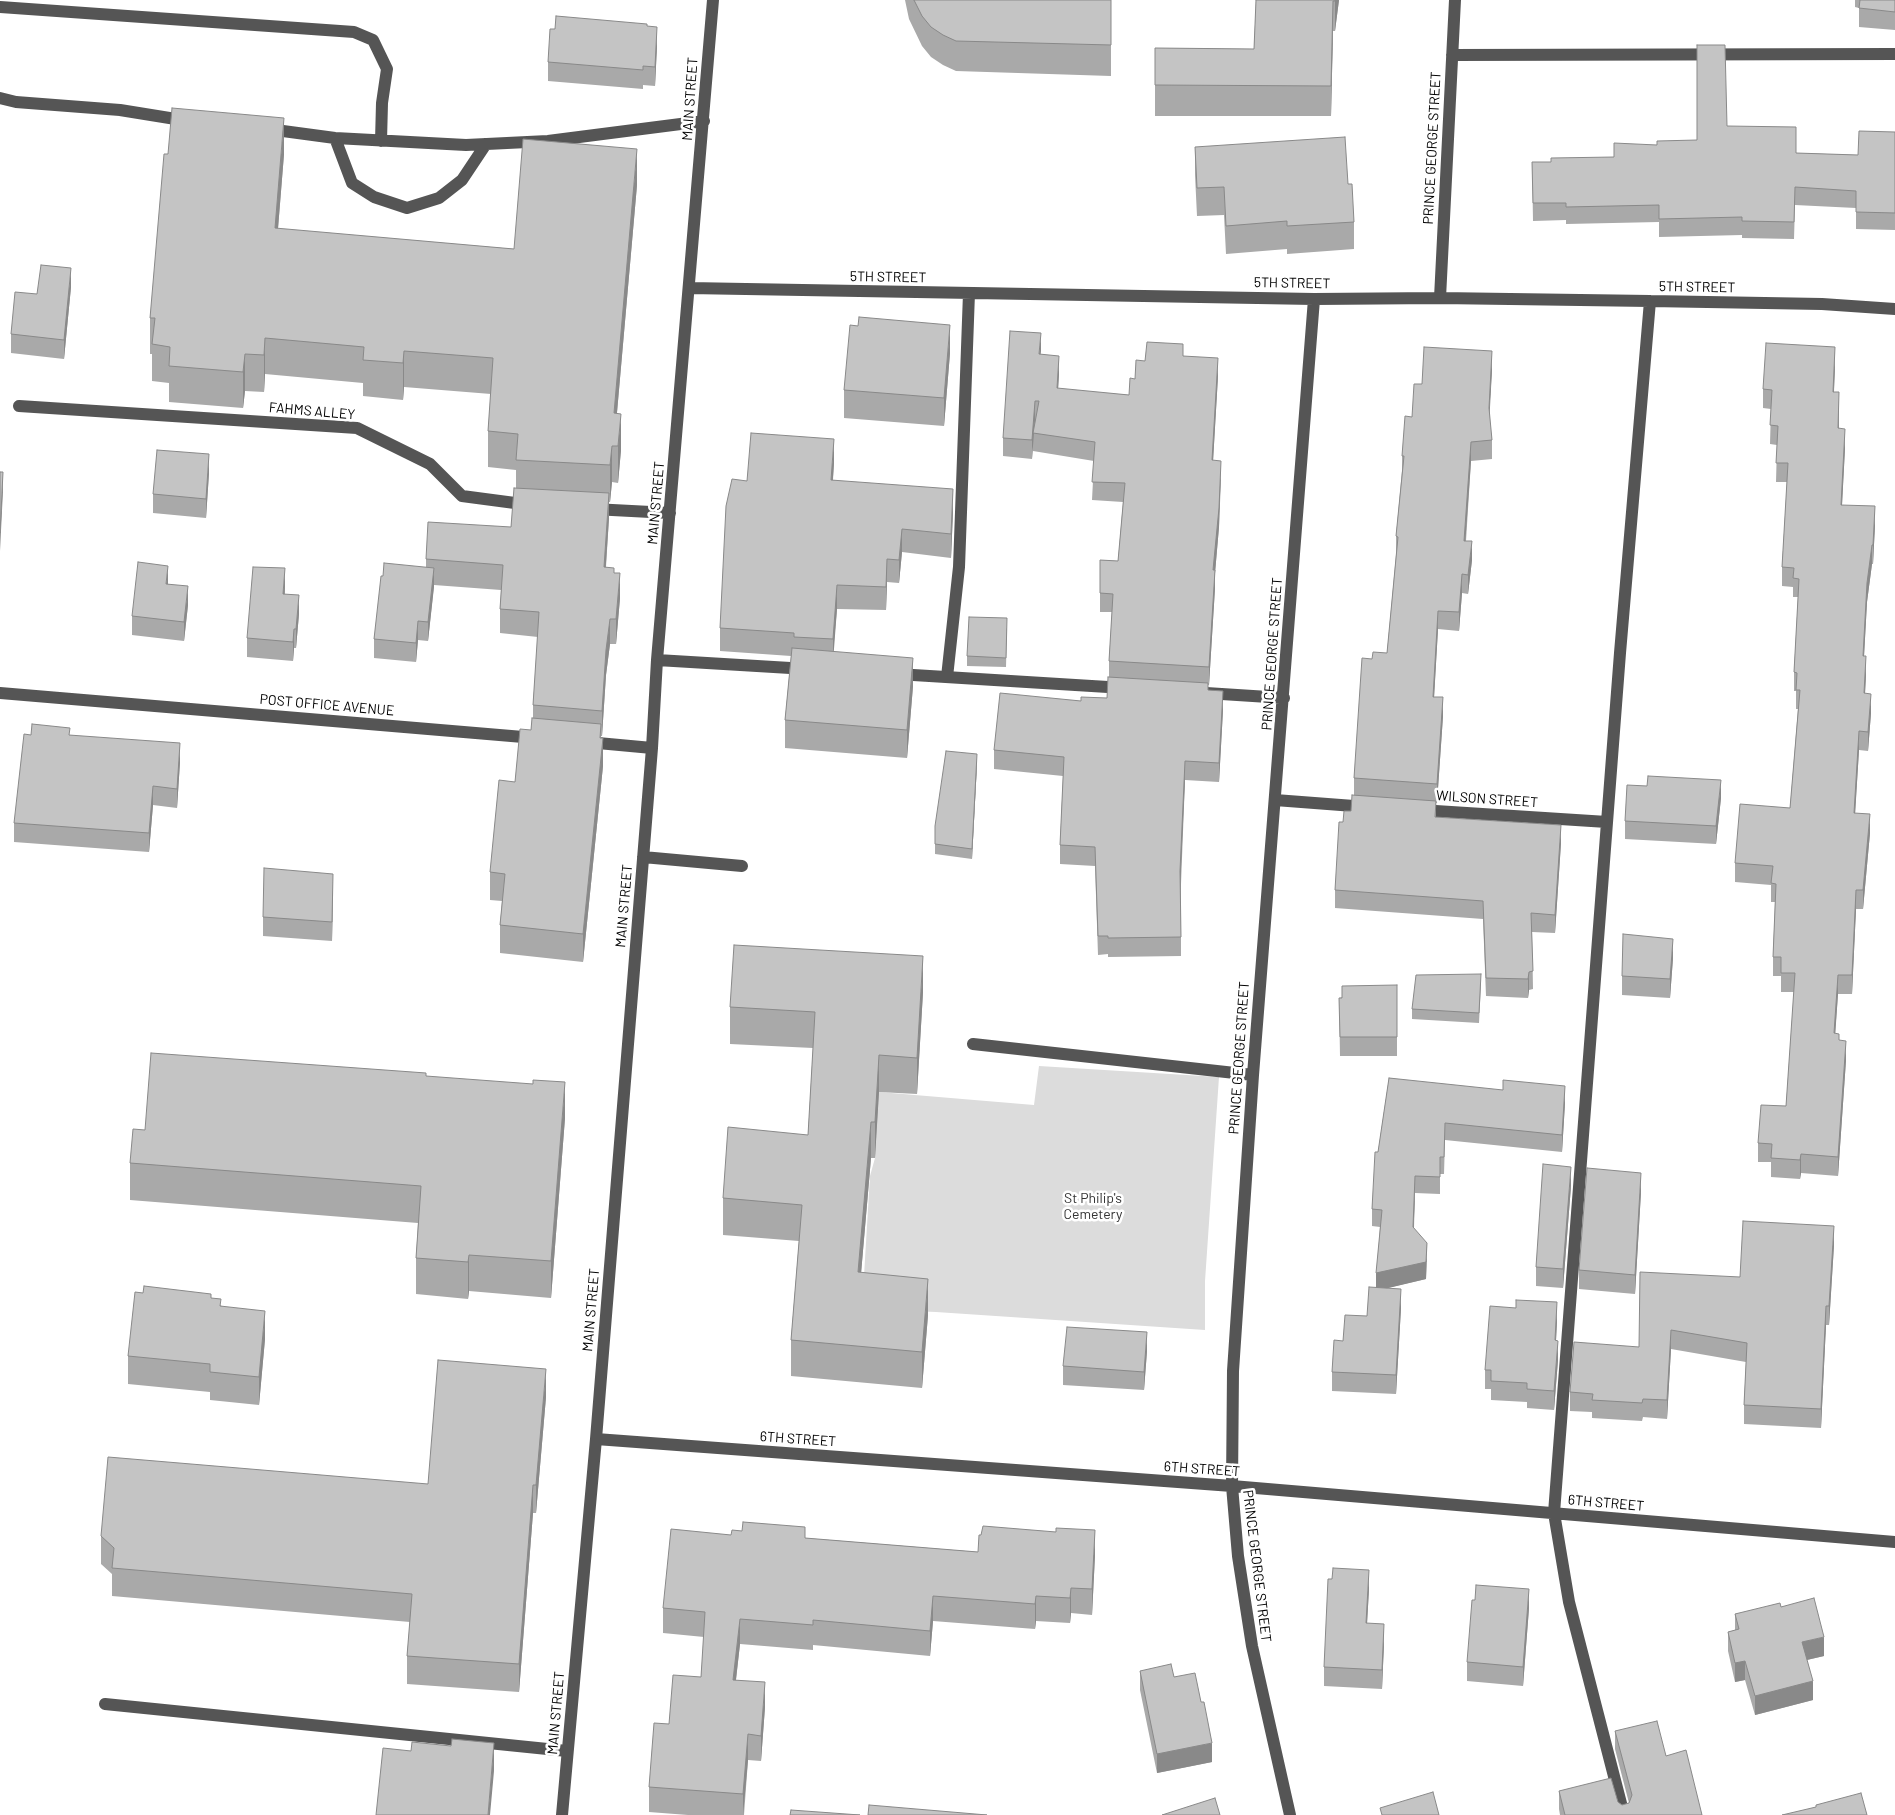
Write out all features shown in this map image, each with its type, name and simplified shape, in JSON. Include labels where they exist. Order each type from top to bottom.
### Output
[{"type":"street","name":"MAIN STREET","points":[[562,1815],[596,1440],[652,748],[657,660],[713,0]]},
{"type":"street","name":"PRINCE GEORGE STREET","points":[[1440,298],[1455,0]]},
{"type":"street","points":[[0,7],[354,32],[373,40],[387,69],[382,103],[381,141]]},
{"type":"street","points":[[1452,55],[1895,54]]},
{"type":"street","points":[[0,98],[16,102],[120,110],[202,122]]},
{"type":"street","points":[[256,128],[335,138],[466,145],[548,141],[704,121]]},
{"type":"street","points":[[335,138],[352,183],[374,198],[407,208],[438,198],[462,180],[486,144]]},
{"type":"street","name":"5TH STREET","points":[[689,288],[1314,299],[1440,298],[1650,301],[1822,304],[1895,309]]},
{"type":"street","points":[[948,677],[959,567],[969,293]]},
{"type":"street","name":"PRINCE GEORGE STREET","points":[[1290,1815],[1252,1646],[1238,1556],[1232,1486],[1234,1355],[1253,1075],[1314,299]]},
{"type":"street","points":[[1624,1815],[1569,1602],[1554,1513],[1607,822],[1650,301]]},
{"type":"street","name":"FAHMS ALLEY","points":[[19,406],[357,428],[430,464],[462,496],[539,506]]},
{"type":"street","points":[[576,508],[670,513]]},
{"type":"street","points":[[657,660],[822,670]]},
{"type":"street","points":[[880,673],[1135,689]]},
{"type":"street","name":"POST OFFICE AVENUE","points":[[0,693],[543,739]]},
{"type":"street","points":[[1195,693],[1284,698]]},
{"type":"street","points":[[573,741],[652,748]]},
{"type":"street","points":[[1275,800],[1383,808]]},
{"type":"street","name":"WILSON STREET","points":[[1412,809],[1607,822]]},
{"type":"street","points":[[643,857],[742,866]]},
{"type":"street","points":[[973,1044],[1253,1075]]},
{"type":"street","name":"6TH STREET","points":[[596,1440],[1232,1486],[1895,1542]]},
{"type":"street","points":[[105,1704],[567,1751]]},
{"type":"green space","name":"St Philip's Cemetery","points":[[1039,1066],[1219,1077],[1205,1281],[1205,1330],[936,1312],[862,1309],[870,1176],[875,1158],[879,1092],[1034,1105]]},
{"type":"building","points":[[914,0],[1111,0],[1111,45],[956,41],[931,27],[922,16]]},
{"type":"building","points":[[1256,0],[1335,0],[1333,1],[1331,86],[1155,85],[1155,48],[1254,49]]},
{"type":"building","points":[[1860,0],[1895,0],[1895,12],[1859,8]]},
{"type":"building","points":[[556,16],[647,24],[647,26],[657,27],[655,67],[643,66],[643,70],[548,62],[550,29],[555,29]]},
{"type":"building","points":[[1697,45],[1725,45],[1727,126],[1796,127],[1796,153],[1858,155],[1859,131],[1895,132],[1895,213],[1856,212],[1856,191],[1795,187],[1794,222],[1742,221],[1742,217],[1659,219],[1659,205],[1566,207],[1566,203],[1533,203],[1532,162],[1551,162],[1551,158],[1614,157],[1614,143],[1657,145],[1657,141],[1697,140]]},
{"type":"building","points":[[172,108],[284,118],[275,228],[514,249],[523,139],[637,149],[614,413],[621,414],[618,446],[612,446],[610,465],[516,460],[518,434],[488,431],[493,358],[404,351],[403,363],[363,360],[364,347],[265,338],[264,355],[245,354],[243,372],[169,366],[170,347],[152,344],[155,318],[150,318],[164,154],[168,154]]},
{"type":"building","points":[[1345,137],[1348,184],[1352,184],[1354,222],[1287,226],[1287,221],[1226,226],[1224,187],[1197,188],[1195,147]]},
{"type":"building","points":[[41,265],[71,268],[64,340],[11,334],[15,292],[37,294]]},
{"type":"building","points":[[859,317],[950,325],[944,398],[844,390],[850,325],[858,326]]},
{"type":"building","points":[[1010,331],[1041,333],[1039,354],[1059,356],[1057,388],[1129,395],[1130,378],[1135,379],[1136,360],[1145,361],[1147,342],[1183,344],[1183,356],[1218,358],[1212,460],[1221,461],[1213,570],[1215,570],[1209,667],[1109,661],[1113,594],[1100,593],[1100,560],[1118,561],[1125,483],[1092,482],[1095,442],[1033,433],[1039,401],[1035,401],[1032,440],[1003,438]]},
{"type":"building","points":[[1766,343],[1835,347],[1833,392],[1839,392],[1838,428],[1845,429],[1841,505],[1875,506],[1873,545],[1867,583],[1863,656],[1866,656],[1864,693],[1871,694],[1868,732],[1859,731],[1854,813],[1870,814],[1863,890],[1856,890],[1852,975],[1838,975],[1834,1033],[1839,1034],[1839,1040],[1846,1041],[1838,1157],[1801,1154],[1800,1160],[1771,1158],[1772,1144],[1758,1143],[1761,1105],[1786,1106],[1795,973],[1781,973],[1781,957],[1773,957],[1776,884],[1771,883],[1773,866],[1735,863],[1740,804],[1790,808],[1800,690],[1796,690],[1797,673],[1794,672],[1799,579],[1793,578],[1794,568],[1782,567],[1788,463],[1776,463],[1778,426],[1770,425],[1772,390],[1763,389]]},
{"type":"building","points":[[1424,347],[1492,351],[1489,408],[1492,440],[1471,442],[1464,541],[1472,541],[1468,575],[1462,574],[1459,612],[1438,611],[1433,697],[1443,697],[1437,784],[1354,778],[1362,658],[1372,659],[1373,652],[1387,653],[1398,537],[1396,536],[1404,456],[1402,456],[1405,416],[1412,417],[1414,384],[1422,384]]},
{"type":"building","points":[[751,433],[834,439],[831,480],[953,489],[951,534],[902,529],[899,560],[887,559],[886,587],[837,585],[833,639],[794,637],[794,633],[720,628],[726,506],[732,479],[747,481]]},
{"type":"building","points":[[157,450],[209,454],[206,499],[153,494]]},
{"type":"building","points":[[0,472],[3,472],[0,533]]},
{"type":"building","points":[[514,488],[609,493],[604,567],[614,568],[614,573],[620,573],[616,619],[610,619],[602,711],[533,705],[539,612],[500,609],[503,565],[426,559],[428,522],[511,527]]},
{"type":"building","points":[[138,562],[168,566],[166,584],[188,586],[184,622],[132,616]]},
{"type":"building","points":[[384,563],[434,568],[428,622],[418,621],[416,643],[374,639]]},
{"type":"building","points":[[253,567],[285,568],[283,594],[299,595],[293,642],[247,638]]},
{"type":"building","points":[[969,617],[1007,618],[1006,658],[967,656]]},
{"type":"building","points":[[792,648],[913,658],[907,730],[785,720]]},
{"type":"building","points":[[1108,677],[1208,683],[1208,690],[1223,691],[1219,763],[1185,761],[1180,871],[1181,937],[1108,938],[1108,936],[1098,936],[1095,847],[1060,845],[1064,757],[994,750],[1000,693],[1081,701],[1081,697],[1107,698]]},
{"type":"building","points":[[532,718],[601,724],[600,738],[603,738],[583,934],[500,925],[505,874],[490,872],[499,780],[515,782],[520,729],[531,730]]},
{"type":"building","points":[[32,724],[70,728],[69,735],[180,743],[177,789],[153,786],[149,833],[14,823],[24,734],[31,735]]},
{"type":"building","points":[[946,751],[977,754],[972,849],[935,844],[935,826]]},
{"type":"building","points":[[1648,776],[1721,780],[1716,826],[1625,821],[1627,785],[1647,786]]},
{"type":"building","points":[[1352,795],[1436,801],[1435,817],[1561,825],[1555,915],[1531,913],[1533,971],[1529,972],[1528,979],[1486,978],[1483,901],[1335,890],[1339,822],[1343,822],[1344,811],[1351,811]]},
{"type":"building","points":[[264,868],[333,874],[332,922],[263,917]]},
{"type":"building","points":[[1623,934],[1673,939],[1670,979],[1622,976]]},
{"type":"building","points":[[734,945],[923,956],[917,1058],[879,1055],[875,1122],[871,1122],[858,1272],[928,1279],[922,1352],[791,1340],[802,1205],[723,1198],[728,1127],[808,1135],[815,1012],[730,1007]]},
{"type":"building","points":[[1481,974],[1479,1013],[1412,1009],[1416,975]]},
{"type":"building","points":[[1397,985],[1397,1037],[1340,1037],[1339,998],[1342,998],[1342,986]]},
{"type":"building","points":[[151,1053],[426,1073],[426,1076],[533,1084],[533,1080],[565,1082],[551,1261],[469,1255],[468,1262],[416,1258],[421,1186],[130,1163],[133,1129],[145,1130]]},
{"type":"building","points":[[1389,1078],[1503,1090],[1503,1080],[1565,1086],[1562,1135],[1445,1123],[1444,1157],[1440,1157],[1440,1177],[1415,1176],[1413,1227],[1427,1243],[1426,1262],[1376,1273],[1382,1210],[1372,1209],[1375,1152],[1378,1152]]},
{"type":"building","points":[[1543,1164],[1571,1167],[1563,1269],[1536,1267]]},
{"type":"building","points":[[1587,1168],[1641,1173],[1635,1275],[1579,1270]]},
{"type":"building","points":[[1743,1221],[1834,1226],[1829,1306],[1826,1306],[1821,1409],[1744,1405],[1747,1343],[1671,1330],[1667,1400],[1643,1399],[1642,1403],[1592,1400],[1593,1394],[1570,1392],[1574,1342],[1639,1347],[1640,1272],[1740,1277]]},
{"type":"building","points":[[144,1286],[211,1294],[211,1298],[221,1299],[220,1306],[265,1311],[259,1377],[210,1372],[210,1364],[128,1356],[135,1292],[143,1293]]},
{"type":"building","points":[[1369,1287],[1401,1289],[1396,1375],[1332,1372],[1334,1340],[1343,1341],[1345,1315],[1367,1316]]},
{"type":"building","points":[[1516,1300],[1557,1302],[1555,1340],[1558,1341],[1554,1391],[1527,1389],[1527,1383],[1491,1381],[1491,1370],[1485,1370],[1490,1306],[1516,1308]]},
{"type":"building","points":[[1067,1327],[1147,1332],[1144,1372],[1063,1366]]},
{"type":"building","points":[[438,1360],[546,1369],[536,1485],[533,1485],[519,1664],[407,1656],[412,1594],[112,1568],[114,1548],[101,1536],[108,1457],[428,1484]]},
{"type":"building","points":[[743,1522],[805,1527],[805,1538],[978,1552],[979,1535],[981,1535],[983,1526],[1056,1532],[1056,1528],[1095,1530],[1092,1589],[1071,1588],[1070,1598],[1036,1596],[1035,1604],[933,1596],[930,1631],[813,1620],[813,1625],[740,1619],[733,1680],[765,1682],[761,1736],[748,1734],[743,1794],[649,1787],[654,1723],[669,1724],[673,1675],[701,1677],[705,1612],[663,1608],[671,1529],[731,1535],[732,1530],[742,1531]]},
{"type":"building","points":[[1333,1568],[1369,1570],[1366,1623],[1384,1624],[1382,1670],[1324,1667],[1328,1579],[1332,1579]]},
{"type":"building","points":[[1476,1585],[1529,1589],[1523,1667],[1467,1662],[1472,1600],[1475,1600]]},
{"type":"building","points":[[1814,1598],[1824,1637],[1802,1642],[1813,1681],[1755,1696],[1745,1661],[1735,1663],[1728,1632],[1739,1629],[1735,1614],[1780,1603],[1781,1607]]},
{"type":"building","points":[[1171,1664],[1174,1677],[1195,1673],[1201,1702],[1204,1702],[1212,1743],[1157,1754],[1140,1671]]},
{"type":"building","points":[[1657,1721],[1666,1756],[1686,1750],[1702,1815],[1565,1815],[1559,1791],[1611,1778],[1618,1802],[1622,1805],[1629,1803],[1632,1795],[1615,1731]]},
{"type":"building","points":[[452,1739],[494,1743],[488,1815],[376,1815],[383,1748],[411,1751],[412,1742],[451,1746]]},
{"type":"building","points":[[1433,1792],[1439,1815],[1382,1815],[1380,1808]]},
{"type":"building","points":[[1861,1793],[1867,1815],[1782,1815],[1816,1807],[1816,1805]]},
{"type":"building","points":[[1215,1798],[1220,1815],[1162,1815]]},
{"type":"building","points":[[869,1805],[987,1815],[868,1815]]},
{"type":"building","points":[[791,1810],[860,1815],[790,1815]]}]
